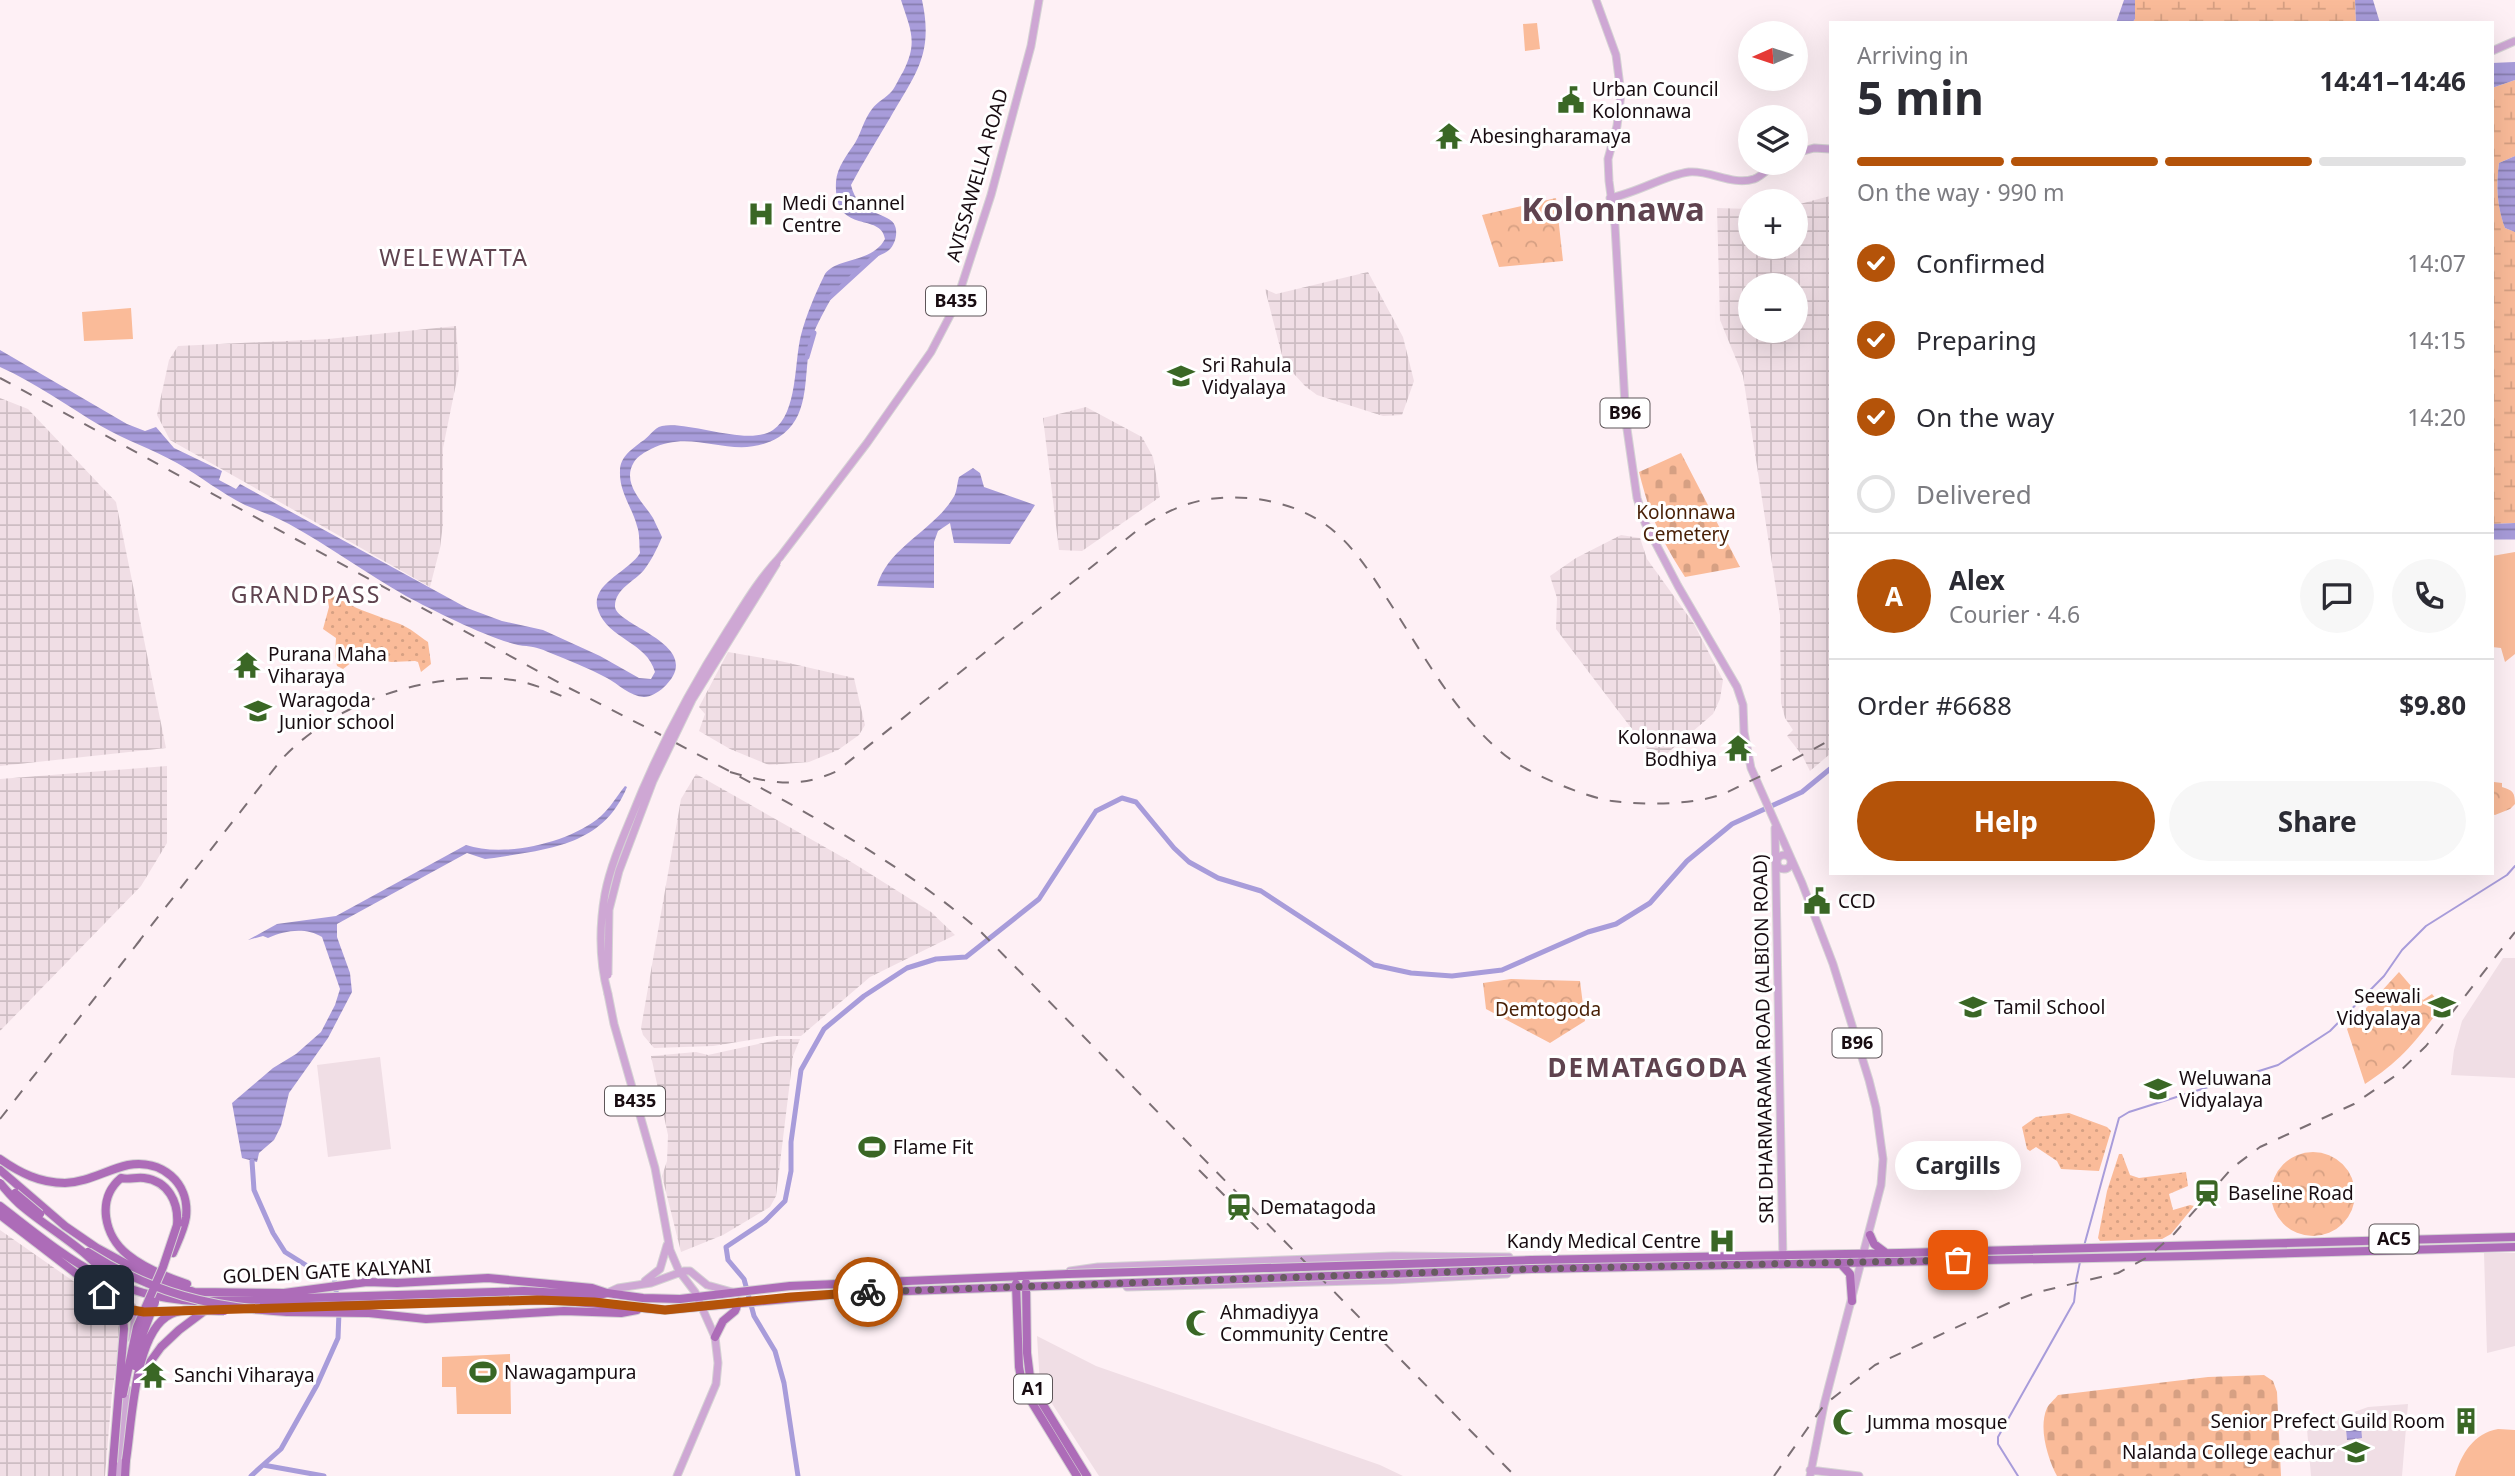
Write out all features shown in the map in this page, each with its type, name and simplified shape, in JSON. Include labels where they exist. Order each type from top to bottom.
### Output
[{"type":"highway","points":[[0,1159],[28,1176],[57,1183],[79,1181],[124,1166],[147,1164],[169,1173],[183,1192],[186,1209],[183,1228],[138,1348],[131,1394],[127,1460]]},
{"type":"highway","name":"GOLDEN GATE KALYANI","points":[[0,1170],[65,1226],[121,1262],[169,1284],[194,1292],[284,1293],[367,1282],[482,1279],[563,1284],[600,1289],[607,1293]]},
{"type":"highway","points":[[113,1462],[136,1327],[146,1309],[158,1280],[163,1267],[173,1242],[178,1219],[172,1196],[160,1184],[146,1178],[121,1178],[110,1191],[105,1211],[109,1229],[124,1252],[148,1268],[155,1271],[163,1274],[179,1281],[211,1293]]},
{"type":"highway","points":[[0,1183],[20,1205],[91,1259],[116,1289],[123,1312],[124,1329],[112,1476]]},
{"type":"highway","name":"GOLDEN GATE KALYANI","points":[[0,1183],[80,1246],[145,1283],[216,1305],[244,1310],[369,1313],[426,1319],[564,1311],[621,1313],[644,1309]]},
{"type":"highway","points":[[0,1206],[102,1279],[166,1298],[197,1301],[326,1301],[349,1305],[553,1300],[644,1309],[702,1307],[761,1290],[885,1281],[1030,1276]]},
{"type":"highway","points":[[0,1215],[110,1301],[121,1308],[136,1312],[326,1301],[341,1297],[524,1291],[599,1295],[607,1293],[653,1299],[698,1297],[761,1300],[851,1293],[1026,1287]]},
{"type":"highway","points":[[1870,1235],[1874,1244],[1886,1253]]},
{"type":"highway","name":"AC5","points":[[1026,1287],[1531,1264],[1560,1259],[2515,1237]]},
{"type":"highway","name":"AC5","points":[[1030,1276],[1531,1264],[1564,1268],[1862,1263],[2515,1247]]},
{"type":"highway","points":[[1840,1263],[1850,1274],[1852,1301]]},
{"type":"highway","name":"A1","points":[[1030,1276],[1026,1287],[1027,1362],[1031,1385],[1087,1476]]},
{"type":"highway","name":"A1","points":[[1016,1277],[1019,1367],[1023,1388],[1077,1476]]},
{"type":"highway","points":[[715,1337],[723,1321],[733,1313],[738,1298]]},
{"type":"highway","points":[[137,1380],[161,1347],[207,1309]]},
{"type":"highway","points":[[125,1476],[144,1352],[150,1334],[160,1322],[181,1311],[287,1312]]},
{"type":"main road","name":"AVISSAWELLA ROAD","points":[[668,1241],[655,1168],[614,1024],[602,963],[601,926],[606,891],[626,829],[669,730],[695,682],[764,573],[780,557],[853,462],[931,352],[955,306],[991,195],[1031,46],[1039,0]]},
{"type":"main road","name":"B96","points":[[1597,0],[1616,55],[1621,94],[1617,126],[1608,159],[1621,312],[1620,342],[1626,422],[1637,498],[1645,523],[1678,586],[1737,687],[1743,705],[1747,758],[1833,964],[1876,1108],[1883,1171],[1862,1263]]},
{"type":"main road","points":[[2494,50],[2515,41]]},
{"type":"main road","points":[[1808,150],[1829,149]]},
{"type":"main road","points":[[1610,198],[1636,192],[1689,172],[1743,181],[1760,175]]},
{"type":"main road","name":"SRI DHARMARAMA ROAD (ALBION ROAD)","points":[[1775,823],[1783,1264]]},
{"type":"main road","points":[[1777,862],[1780,867],[1787,868],[1791,858]]},
{"type":"main road","points":[[642,1283],[660,1269],[668,1241]]},
{"type":"main road","name":"B435","points":[[668,1241],[679,1271],[698,1297]]},
{"type":"main road","points":[[1392,1280],[1382,1276],[1379,1270],[1380,1264],[1393,1256]]},
{"type":"main road","points":[[1030,1276],[1098,1267],[1393,1256],[1560,1259]]},
{"type":"main road","points":[[1222,1262],[1228,1268],[1230,1277],[1222,1285]]},
{"type":"main road","points":[[1859,1476],[1810,1473],[1824,1405],[1862,1263]]},
{"type":"main road","points":[[81,1266],[136,1312],[139,1332],[137,1380],[133,1395],[125,1476]]},
{"type":"main road","points":[[1039,1286],[1069,1288],[1392,1280],[1564,1268]]},
{"type":"main road","points":[[607,1293],[614,1289],[651,1283],[679,1271],[690,1272],[707,1284],[738,1298]]},
{"type":"main road","points":[[677,1476],[716,1384],[718,1363],[715,1337],[698,1297]]},
{"type":"main road","points":[[118,1476],[136,1312],[149,1303],[166,1298]]},
{"type":"main road","points":[[110,1301],[123,1317],[132,1345]]},
{"type":"shaded area","points":[[901,0],[922,0],[926,35],[924,50],[914,76],[851,185],[860,203],[892,222],[896,229],[895,239],[889,250],[870,260],[846,280],[827,306],[810,344],[803,398],[796,420],[779,437],[746,447],[684,441],[668,443],[642,454],[631,470],[630,477],[635,492],[662,537],[647,566],[618,595],[615,606],[619,614],[668,648],[675,660],[674,673],[657,693],[644,697],[634,694],[570,661],[461,624],[406,596],[289,524],[245,505],[177,463],[110,431],[39,387],[0,367],[0,350],[127,424],[145,431],[156,427],[174,448],[222,471],[219,480],[236,489],[240,484],[467,608],[502,621],[543,630],[600,656],[639,678],[651,679],[655,672],[651,662],[610,628],[598,610],[599,593],[604,586],[640,553],[638,529],[620,479],[622,462],[630,451],[662,426],[674,425],[749,436],[762,435],[781,422],[791,400],[803,328],[824,276],[835,266],[871,253],[885,239],[882,231],[875,226],[849,217],[842,210],[837,199],[836,182],[840,166],[869,113],[892,91],[908,62],[912,44]]},
{"type":"shaded area","points":[[2124,0],[2135,0],[2134,21],[2117,21]]},
{"type":"shaded area","points":[[2355,0],[2373,0],[2379,21],[2356,21]]},
{"type":"shaded area","points":[[2515,67],[2515,80],[2494,87],[2494,68]]},
{"type":"shaded area","points":[[2515,156],[2515,232],[2505,228],[2497,188],[2499,163]]},
{"type":"shaded area","points":[[1829,196],[1829,755],[1810,771],[1802,755],[1787,736],[1793,730],[1785,718],[1781,703],[1780,615],[1743,376],[1720,320],[1717,208],[1738,209],[1738,259],[1808,259],[1808,202]]},
{"type":"shaded area","points":[[1368,272],[1403,337],[1414,381],[1402,415],[1383,416],[1317,395],[1305,386],[1284,363],[1265,289],[1276,294]]},
{"type":"shaded area","points":[[456,326],[459,369],[443,448],[443,524],[430,587],[170,440],[157,415],[169,360],[178,346],[328,339]]},
{"type":"shaded area","points":[[0,398],[28,409],[116,502],[166,748],[0,766]]},
{"type":"shaded area","points":[[1086,407],[1142,437],[1153,457],[1160,497],[1082,551],[1059,550],[1043,418]]},
{"type":"shaded area","points":[[973,468],[980,473],[984,487],[1035,505],[1010,544],[954,543],[950,523],[938,531],[934,542],[934,588],[877,586],[891,560],[944,510],[954,496],[959,477]]},
{"type":"shaded area","points":[[2515,523],[2515,537],[2494,537],[2494,524]]},
{"type":"shaded area","points":[[1621,535],[1640,538],[1647,559],[1694,624],[1723,680],[1720,699],[1713,714],[1657,762],[1556,629],[1557,598],[1550,576],[1576,558]]},
{"type":"shaded area","points":[[728,652],[854,678],[865,725],[859,735],[838,750],[809,762],[769,765],[730,749],[699,731],[705,714],[699,707]]},
{"type":"shaded area","points":[[167,766],[167,843],[141,886],[0,1031],[0,779]]},
{"type":"shaded area","points":[[696,774],[853,863],[931,912],[955,935],[870,977],[801,1036],[775,1036],[713,1046],[654,1048],[643,1035],[641,1028],[681,799]]},
{"type":"shaded area","points":[[625,786],[627,787],[617,807],[604,822],[589,833],[553,847],[494,858],[485,859],[467,853],[337,924],[337,937],[350,973],[352,992],[328,1038],[289,1093],[281,1126],[274,1140],[259,1153],[257,1162],[242,1158],[232,1103],[321,1032],[340,989],[322,937],[295,931],[248,940],[277,924],[336,916],[466,845],[481,849],[517,849],[536,846],[572,834],[601,816]]},
{"type":"shaded area","points":[[2503,958],[2515,958],[2515,1078],[2451,1075],[2462,1021]]},
{"type":"shaded area","points":[[781,1039],[800,1039],[793,1056],[776,1196],[770,1207],[723,1235],[681,1252],[662,1176],[667,1161],[668,1135],[651,1056],[696,1052],[708,1055]]},
{"type":"shaded area","points":[[380,1057],[391,1149],[328,1157],[317,1065]]},
{"type":"shaded area","points":[[0,1230],[106,1304],[118,1323],[121,1338],[112,1392],[105,1476],[0,1476]]},
{"type":"shaded area","points":[[2484,1253],[2515,1253],[2515,1346],[2487,1353]]},
{"type":"shaded area","points":[[1037,1336],[1096,1366],[1380,1465],[1403,1476],[1099,1476],[1040,1385]]},
{"type":"shaded area","name":"Nalanda College eachur","points":[[2408,1404],[2402,1476],[2311,1476],[2307,1429],[2368,1407]]},
{"type":"shaded area","points":[[2360,1415],[2362,1438],[2347,1440],[2345,1417]]},
{"type":"green space","points":[[2135,0],[2355,0],[2356,21],[2134,21]]},
{"type":"green space","points":[[1537,23],[1540,49],[1525,51],[1523,24]]},
{"type":"green space","points":[[2515,80],[2515,156],[2499,163],[2497,188],[2505,228],[2515,232],[2515,523],[2494,524],[2494,87]]},
{"type":"green space","points":[[1556,198],[1563,261],[1499,267],[1482,215]]},
{"type":"green space","points":[[131,308],[133,339],[84,341],[82,312]]},
{"type":"green space","name":"Kolonnawa Cemetery","points":[[1681,453],[1740,567],[1685,577],[1662,538],[1639,472]]},
{"type":"green space","points":[[2515,552],[2515,654],[2505,662],[2501,648],[2494,647],[2494,556]]},
{"type":"green space","points":[[331,591],[342,601],[404,626],[428,642],[431,664],[421,672],[418,662],[415,661],[391,662],[361,655],[343,669],[337,666],[336,638],[323,629],[329,607],[327,595]]},
{"type":"green space","points":[[2494,782],[2502,783],[2502,787],[2511,791],[2515,800],[2510,809],[2495,815]]},
{"type":"green space","points":[[2399,972],[2423,1000],[2432,994],[2442,1006],[2408,1049],[2365,1084],[2347,1029]]},
{"type":"green space","name":"Demtogoda","points":[[1511,979],[1580,981],[1585,1021],[1550,1043],[1486,1009],[1483,983]]},
{"type":"green space","points":[[2069,1113],[2107,1127],[2111,1131],[2099,1171],[2061,1169],[2057,1161],[2036,1147],[2030,1151],[2027,1149],[2022,1127],[2036,1117]]},
{"type":"green space","points":[[2313,1152],[2329,1155],[2343,1164],[2352,1178],[2355,1194],[2352,1210],[2343,1224],[2329,1233],[2313,1236],[2297,1233],[2283,1224],[2274,1210],[2271,1194],[2274,1178],[2283,1164],[2297,1155]]},
{"type":"green space","points":[[2119,1154],[2122,1154],[2130,1175],[2139,1178],[2186,1172],[2188,1186],[2169,1194],[2173,1210],[2194,1206],[2171,1234],[2162,1239],[2100,1241],[2098,1238],[2107,1191]]},
{"type":"green space","name":"Nawagampura","points":[[510,1354],[511,1414],[457,1414],[456,1387],[442,1387],[442,1357]]},
{"type":"green space","points":[[2264,1375],[2273,1381],[2277,1392],[2281,1476],[2057,1476],[2045,1443],[2044,1416],[2058,1395],[2208,1377]]},
{"type":"green space","points":[[2498,1429],[2515,1430],[2515,1476],[2455,1476],[2461,1460],[2475,1440]]},
{"type":"waterway","points":[[2494,68],[2515,67]]},
{"type":"waterway","points":[[829,298],[876,255]]},
{"type":"waterway","points":[[807,357],[814,333]]},
{"type":"waterway","points":[[2494,537],[2515,537]]},
{"type":"waterway","points":[[798,1476],[784,1383],[775,1351],[754,1316],[744,1279],[728,1260],[726,1247],[765,1221],[785,1201],[791,1171],[791,1142],[801,1070],[824,1029],[864,996],[907,968],[936,959],[966,957],[1039,899],[1096,811],[1122,798],[1136,802],[1189,862],[1218,878],[1261,891],[1374,965],[1411,973],[1452,976],[1502,970],[1588,932],[1616,924],[1650,903],[1687,861],[1732,824],[1802,792],[1829,770]]},
{"type":"waterway","points":[[2084,1246],[2119,1118],[2129,1112],[2278,1065],[2330,1031],[2384,976],[2402,950],[2426,926],[2507,875],[2515,866]]},
{"type":"waterway","points":[[252,1161],[254,1190],[273,1233],[285,1252],[309,1267],[334,1276],[337,1298]]},
{"type":"waterway","points":[[2076,1281],[2080,1262]]},
{"type":"waterway","points":[[2018,1476],[1998,1444],[1998,1437],[2074,1302],[2076,1285]]},
{"type":"waterway","points":[[263,1465],[281,1449],[317,1385],[338,1338],[339,1312]]},
{"type":"waterway","points":[[251,1476],[263,1465],[324,1476]]},
{"type":"railway","points":[[0,378],[569,688],[661,735]]},
{"type":"railway","points":[[730,772],[771,781],[797,782],[837,771],[1140,528],[1179,507],[1204,500],[1233,497],[1261,500],[1296,509],[1317,519],[1336,533],[1364,565],[1453,700],[1484,736],[1511,759],[1570,789],[1600,799],[1624,802],[1651,804],[1705,799],[1731,790],[1829,741]]},
{"type":"railway","points":[[136,945],[281,760],[303,739],[329,721],[388,694],[451,680],[513,680],[564,697]]},
{"type":"railway","points":[[676,743],[794,806],[872,852],[946,903],[980,931],[1515,1476]]},
{"type":"railway","points":[[1774,1476],[1824,1405],[1875,1365],[2009,1303],[2038,1292],[2118,1273],[2148,1257],[2174,1234],[2232,1168],[2260,1147],[2354,1104],[2395,1076],[2426,1046],[2515,932]]},
{"type":"railway","points":[[0,1119],[141,939]]},
{"type":"railway","points":[[1199,1170],[1266,1237]]},
{"type":"way so far","points":[[868,1292],[1532,1269],[1958,1260]]},
{"type":"place","name":"Urban Council Kolonnawa","points":[[1571,100]]},
{"type":"place","name":"Abesingharamaya","points":[[1449,136]]},
{"type":"place","name":"Medi Channel Centre","points":[[761,214]]},
{"type":"place","name":"Sri Rahula Vidyalaya","points":[[1181,376]]},
{"type":"place","name":"Purana Maha Viharaya","points":[[247,665]]},
{"type":"place","name":"Waragoda Junior school","points":[[258,711]]},
{"type":"place","name":"Kolonnawa Bodhiya","points":[[1738,748]]},
{"type":"place","name":"CCD","points":[[1817,901]]},
{"type":"place","name":"Tamil School","points":[[1973,1007]]},
{"type":"place","name":"Seewali Vidyalaya","points":[[2442,1007]]},
{"type":"place","name":"Weluwana Vidyalaya","points":[[2158,1089]]},
{"type":"place","name":"Flame Fit","points":[[872,1147]]},
{"type":"place","name":"Baseline Road","points":[[2207,1193]]},
{"type":"place","name":"Dematagoda","points":[[1239,1207]]},
{"type":"place","name":"Kandy Medical Centre","points":[[1722,1241]]},
{"type":"place","name":"Cargills","points":[[1958,1260]]},
{"type":"place","name":"Ahmadiyya Community Centre","points":[[1199,1323]]},
{"type":"place","name":"Nawagampura","points":[[483,1372]]},
{"type":"place","name":"Sanchi Viharaya","points":[[153,1375]]},
{"type":"place","name":"Senior Prefect Guild Room","points":[[2466,1421]]},
{"type":"place","name":"Jumma mosque","points":[[1846,1422]]},
{"type":"place","name":"Nalanda College eachur","points":[[2356,1452]]},
{"type":"district","name":"Kolonnawa","points":[[1613,209]]},
{"type":"district","name":"WELEWATTA","points":[[454,258]]},
{"type":"district","name":"GRANDPASS","points":[[306,595]]},
{"type":"district","name":"DEMATAGODA","points":[[1648,1068]]},
{"type":"route","points":[[104,1295],[121,1308],[136,1312],[537,1300],[594,1302],[665,1310],[868,1292]]}]
